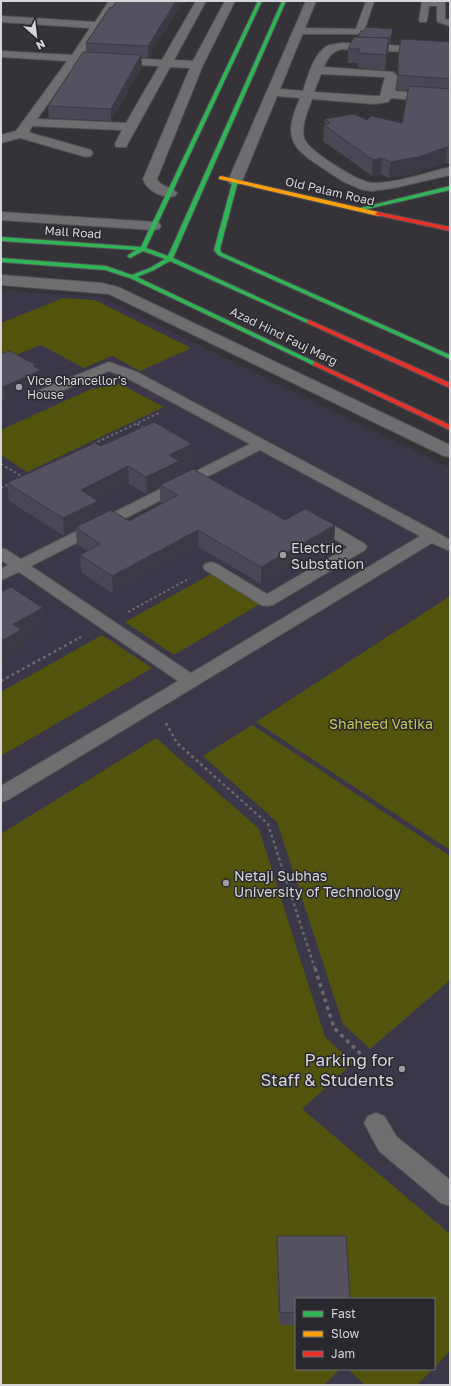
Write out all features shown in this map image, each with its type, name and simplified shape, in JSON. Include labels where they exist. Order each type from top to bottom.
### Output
[{"type":"street","points":[[25,128],[114,1]]},
{"type":"street","points":[[121,144],[201,1]]},
{"type":"street","points":[[170,193],[155,186],[151,183],[150,179],[197,65],[230,1]]},
{"type":"street","points":[[1,260],[106,268],[143,249],[260,1]]},
{"type":"street","points":[[132,276],[152,269],[170,258],[284,1]]},
{"type":"street","points":[[311,1],[235,182],[217,250],[220,254],[450,358]]},
{"type":"street","points":[[1,18],[10,6]]},
{"type":"street","points":[[1,18],[97,25]]},
{"type":"street","points":[[450,51],[343,46],[332,48],[322,56],[298,122],[297,136],[303,148],[354,182],[363,186],[389,185],[450,171]]},
{"type":"street","points":[[1,54],[76,57],[197,65]]},
{"type":"street","points":[[273,92],[374,100],[384,98],[388,94],[391,76],[389,74],[317,70]]},
{"type":"street","points":[[388,94],[450,99]]},
{"type":"street","points":[[1,138],[25,128],[131,127]]},
{"type":"street","points":[[25,128],[33,138],[86,153]]},
{"type":"street","name":"Old Palam Road","points":[[206,175],[356,210],[450,229]]},
{"type":"street","points":[[356,210],[450,188]]},
{"type":"street","points":[[1,216],[154,226]]},
{"type":"street","name":"Mall Road","points":[[1,239],[143,249]]},
{"type":"street","name":"Azad Hind Fauj Marg","points":[[143,249],[170,258],[450,386]]},
{"type":"street","name":"Azad Hind Fauj Marg","points":[[106,268],[132,276],[450,428]]},
{"type":"street","points":[[1,280],[113,290],[450,452]]},
{"type":"lane","points":[[298,31],[360,32],[370,1]]},
{"type":"lane","points":[[423,20],[424,3],[441,2],[441,20],[450,23]]},
{"type":"lane","points":[[40,395],[109,366],[132,374],[450,546]]},
{"type":"lane","points":[[1,575],[260,444]]},
{"type":"lane","points":[[211,567],[267,601],[360,547],[325,527]]},
{"type":"lane","points":[[1,796],[432,536]]},
{"type":"lane","points":[[1,553],[190,681]]},
{"type":"lane","points":[[329,564],[358,581]]},
{"type":"lane","points":[[376,1123],[388,1144],[450,1195]]},
{"type":"path","points":[[87,447],[183,402]]},
{"type":"path","points":[[137,424],[150,431]]},
{"type":"path","points":[[1,464],[23,478],[18,480]]},
{"type":"path","points":[[1,488],[12,483]]},
{"type":"path","points":[[1,681],[211,567]]},
{"type":"path","points":[[155,702],[177,743],[268,824],[334,1028],[366,1059]]},
{"type":"shaded area","name":"Netaji Subhas University of Technology","points":[[1,290],[101,297],[450,468],[450,1385],[1,1385]]},
{"type":"green space","points":[[63,298],[95,300],[191,348],[140,371],[112,356],[84,368],[41,345],[1,361],[1,323]]},
{"type":"green space","points":[[120,384],[164,407],[27,472],[1,455],[1,430],[91,389]]},
{"type":"green space","points":[[211,574],[260,604],[174,655],[125,622]]},
{"type":"green space","name":"Shaheed Vatika","points":[[450,596],[450,850],[256,722]]},
{"type":"green space","points":[[102,635],[152,668],[1,756],[1,692]]},
{"type":"green space","points":[[252,725],[450,856],[450,980],[370,1049],[343,1024],[277,822],[203,756]]},
{"type":"green space","points":[[156,738],[259,829],[325,1037],[353,1063],[302,1109],[450,1234],[450,1351],[435,1367],[435,1298],[295,1298],[295,1370],[339,1370],[324,1385],[1,1385],[1,834]]},
{"type":"green space","points":[[349,1370],[432,1370],[417,1385],[365,1385]]},
{"type":"building","points":[[117,1],[176,1],[148,46],[86,43],[110,7],[112,8]]},
{"type":"building","points":[[366,27],[393,29],[390,39],[358,37],[361,31],[364,31]]},
{"type":"building","points":[[354,37],[389,38],[386,55],[358,53],[360,49],[348,49]]},
{"type":"building","points":[[401,39],[450,42],[450,79],[398,75],[398,59]]},
{"type":"building","points":[[83,52],[141,55],[111,109],[48,106]]},
{"type":"building","points":[[409,86],[450,89],[450,148],[447,147],[418,157],[390,162],[382,158],[373,160],[324,125],[330,123],[325,119],[354,114],[367,120],[371,116],[402,123]]},
{"type":"building","points":[[10,351],[36,365],[33,366],[41,370],[3,387],[1,385],[1,354]]},
{"type":"building","points":[[154,422],[192,444],[169,455],[179,461],[146,477],[128,466],[81,490],[98,501],[63,518],[7,483],[95,443],[101,446]]},
{"type":"building","points":[[193,469],[285,520],[305,509],[335,525],[261,567],[198,530],[112,576],[80,555],[100,544],[76,527],[111,510],[129,521],[178,495],[160,485]]},
{"type":"building","points":[[11,587],[43,608],[13,624],[21,630],[1,641],[1,592]]},
{"type":"building","points":[[277,1236],[346,1236],[350,1298],[295,1298],[295,1312],[280,1313]]},
{"type":"traffic: fast","points":[[130,256],[143,249],[260,1]]},
{"type":"traffic: fast","points":[[132,277],[152,269],[170,259],[284,1]]},
{"type":"traffic: fast","points":[[235,181],[218,245],[217,250],[220,254],[450,357]]},
{"type":"traffic: fast","points":[[363,208],[450,188]]},
{"type":"traffic: fast","points":[[1,239],[143,249],[170,259],[309,322]]},
{"type":"traffic: fast","points":[[1,260],[106,268],[132,277],[315,364]]},
{"type":"traffic: slow","points":[[221,178],[378,214]]},
{"type":"traffic: jam","points":[[378,214],[450,229]]},
{"type":"traffic: jam","points":[[309,322],[450,386]]},
{"type":"traffic: jam","points":[[315,364],[450,428]]},
{"type":"place","name":"Vice Chancellor's House","points":[[19,387]]},
{"type":"place","name":"Electric Substation","points":[[283,555]]},
{"type":"place","name":"Netaji Subhas University of Technology","points":[[226,883]]},
{"type":"place","name":"Parking for Staff & Students","points":[[402,1069]]}]
